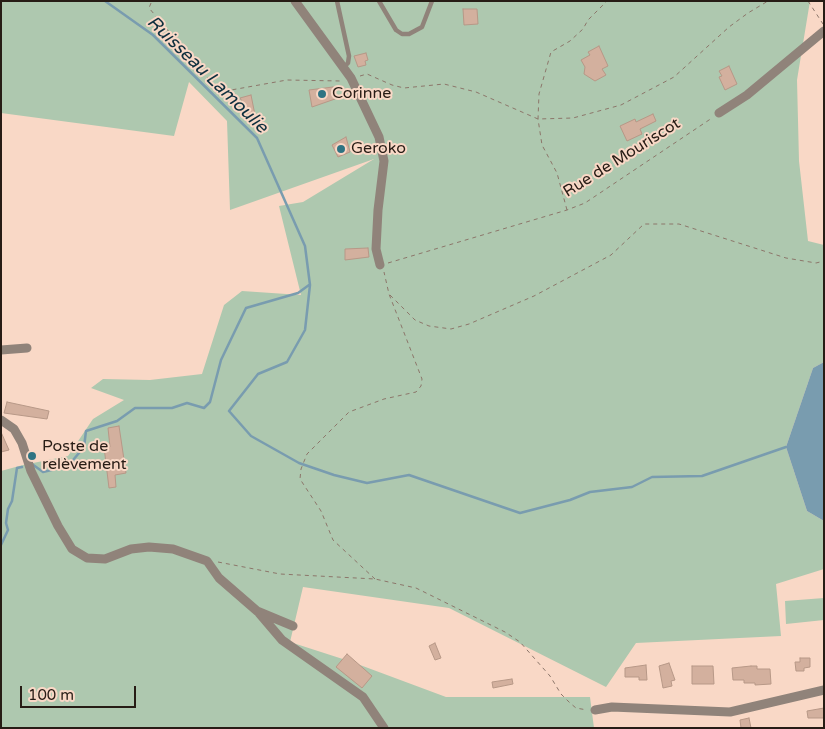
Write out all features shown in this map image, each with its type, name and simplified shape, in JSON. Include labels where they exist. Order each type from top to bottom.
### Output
[{"type":"street","points":[[295,1],[352,78],[372,117],[383,149],[376,249],[380,265]]},
{"type":"street","points":[[719,113],[747,96],[824,32]]},
{"type":"street","points":[[1,350],[27,348]]},
{"type":"street","points":[[1,420],[14,429],[22,443],[31,471],[58,526],[72,549],[87,558],[105,559],[131,550],[165,549],[207,560],[219,578],[257,611],[282,640],[363,697],[384,728]]},
{"type":"street","points":[[257,611],[293,626]]},
{"type":"street","points":[[595,710],[612,707],[730,712],[824,690]]},
{"type":"lane","points":[[337,1],[349,56],[344,67]]},
{"type":"lane","points":[[379,1],[396,30],[402,34],[409,34],[422,27],[432,1]]},
{"type":"path","points":[[157,1],[151,2],[149,8],[220,92],[286,80],[343,81],[367,74],[404,88],[444,84],[476,92],[538,119],[573,118],[621,105],[674,77],[729,27],[768,1]]},
{"type":"path","points":[[567,210],[556,173],[542,145],[538,119],[539,94],[551,52],[570,41],[583,30],[588,20],[607,1]]},
{"type":"path","points":[[808,1],[824,25]]},
{"type":"path","name":"Rue de Mouriscot","points":[[380,265],[567,210],[585,202],[719,113]]},
{"type":"path","points":[[389,294],[415,320],[429,326],[451,329],[469,324],[534,296],[611,255],[644,224],[679,224],[786,258],[816,263],[824,261]]},
{"type":"path","points":[[375,579],[333,540],[320,511],[300,479],[301,469],[307,454],[349,412],[384,399],[416,392],[421,386],[422,379],[389,294],[380,265]]},
{"type":"path","points":[[207,560],[280,574],[375,579],[416,588],[505,632],[532,653],[570,703],[586,710],[595,710]]},
{"type":"green space","points":[[1,1],[810,1],[797,80],[799,161],[808,241],[824,245],[824,362],[813,368],[786,447],[807,511],[824,521],[824,569],[776,584],[781,636],[636,643],[606,687],[449,608],[303,587],[290,642],[352,662],[446,697],[590,697],[594,728],[1,728],[1,471],[68,456],[93,419],[124,400],[91,388],[103,379],[150,380],[202,374],[224,305],[242,291],[301,295],[279,206],[303,202],[374,159],[230,210],[227,121],[189,82],[174,136],[1,113]]},
{"type":"green space","points":[[824,598],[824,620],[786,624],[785,601]]},
{"type":"water","points":[[824,362],[824,521],[807,511],[786,447],[813,368]]},
{"type":"building","points":[[463,9],[477,9],[478,24],[464,25]]},
{"type":"building","points":[[599,46],[608,66],[602,69],[606,75],[595,81],[584,74],[585,67],[581,60],[590,55],[588,52]]},
{"type":"building","points":[[366,53],[368,60],[365,61],[366,65],[358,67],[354,56]]},
{"type":"building","points":[[729,66],[737,84],[725,90],[719,77],[722,76],[719,71]]},
{"type":"building","name":"Corinne","points":[[333,87],[335,99],[312,107],[309,90]]},
{"type":"building","points":[[251,95],[255,115],[247,116],[246,108],[240,98]]},
{"type":"building","points":[[653,114],[656,121],[640,129],[642,134],[627,141],[620,126],[635,119],[636,122]]},
{"type":"building","name":"Geroko","points":[[346,137],[350,152],[338,157],[332,145]]},
{"type":"building","points":[[368,248],[369,257],[345,260],[345,249]]},
{"type":"building","points":[[7,402],[49,411],[47,419],[4,413]]},
{"type":"building","points":[[119,426],[126,473],[115,475],[116,487],[109,488],[104,447],[110,447],[108,428]]},
{"type":"building","points":[[1,432],[9,450],[1,452]]},
{"type":"building","points":[[435,643],[441,658],[435,660],[429,646]]},
{"type":"building","points":[[347,654],[372,676],[362,688],[336,667]]},
{"type":"building","points":[[800,658],[810,658],[810,667],[804,668],[804,671],[796,671],[795,662],[800,662]]},
{"type":"building","points":[[669,663],[675,680],[671,681],[672,686],[663,688],[659,666]]},
{"type":"building","points":[[646,665],[647,680],[639,680],[639,677],[625,677],[625,668]]},
{"type":"building","points":[[692,666],[713,666],[714,684],[692,684]]},
{"type":"building","points":[[757,666],[757,669],[770,669],[771,684],[755,685],[755,683],[744,683],[744,680],[733,680],[732,668]]},
{"type":"building","points":[[512,679],[513,684],[493,688],[492,682]]},
{"type":"building","points":[[824,708],[824,718],[808,718],[807,711]]},
{"type":"building","points":[[749,718],[751,728],[741,728],[740,720]]},
{"type":"waterway","name":"Ruisseau Lamoulie","points":[[105,1],[153,35],[257,138],[305,246],[310,285],[305,330],[287,362],[258,374],[229,411],[251,436],[299,463],[334,475],[367,483],[409,475],[520,513],[570,500],[590,492],[632,487],[652,477],[702,476],[786,447]]},
{"type":"waterway","points":[[32,464],[43,472],[68,466],[84,447],[86,431],[117,421],[135,408],[172,408],[187,403],[204,408],[210,402],[221,360],[246,308],[298,293],[309,285]]},
{"type":"waterway","points":[[1,545],[8,530],[6,523],[8,509],[12,501],[17,468],[22,467]]},
{"type":"place","name":"Corinne","points":[[322,94]]},
{"type":"place","name":"Geroko","points":[[341,149]]},
{"type":"place","name":"Poste de relèvement","points":[[32,456]]}]
